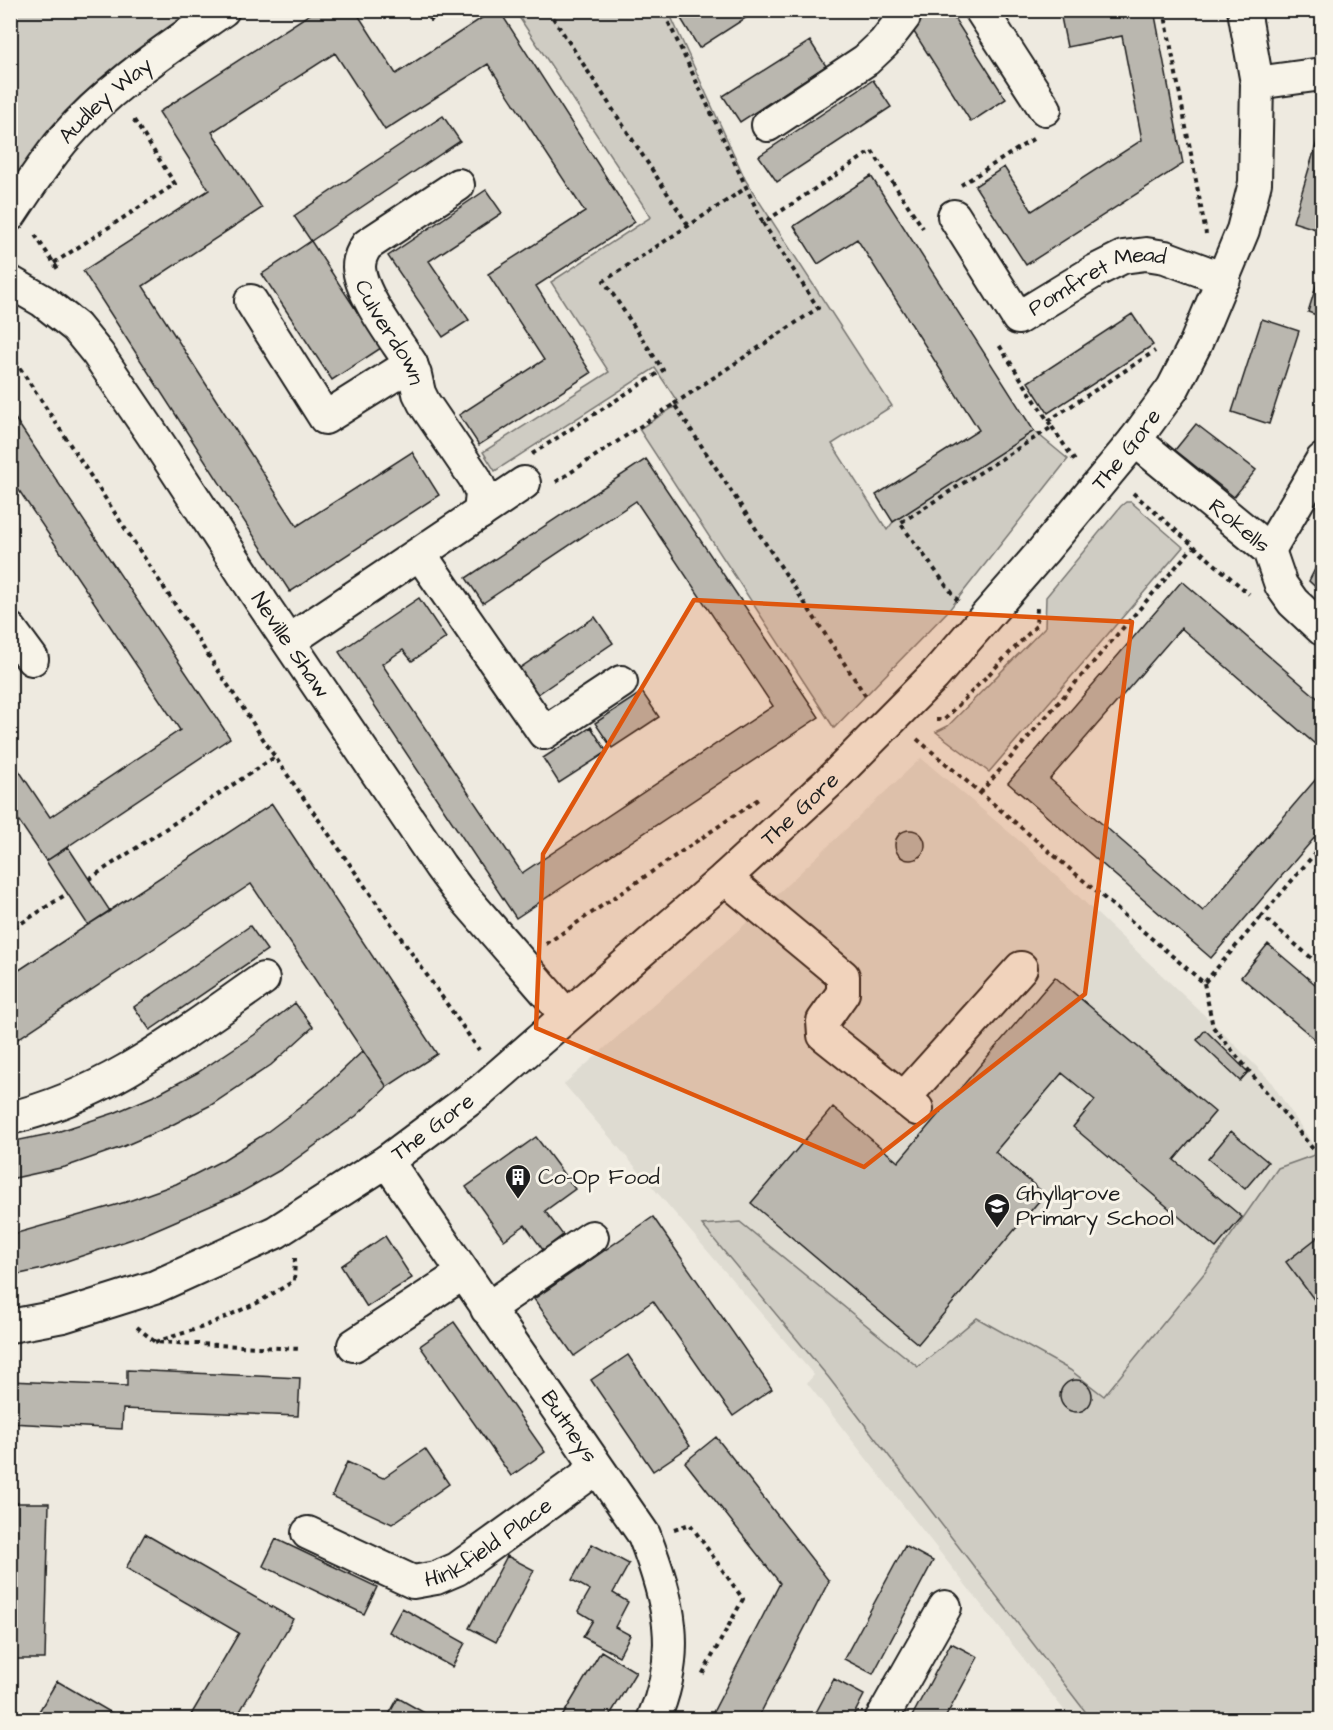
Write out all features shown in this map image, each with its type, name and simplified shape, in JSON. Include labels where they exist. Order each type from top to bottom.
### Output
[{"type":"street","name":"Audley Way","points":[[21,223],[30,183],[64,139],[134,73],[223,10]]},
{"type":"street","points":[[981,10],[1041,122]]},
{"type":"street","name":"The Gore","points":[[10,1326],[63,1316],[156,1287],[276,1232],[387,1161],[482,1090],[725,878],[829,782],[934,676],[1043,551],[1135,440],[1173,388],[1196,343],[1243,230],[1256,183],[1257,83],[1244,10]]},
{"type":"street","points":[[768,125],[872,55],[904,17]]},
{"type":"street","points":[[1257,83],[1323,74]]},
{"type":"street","name":"Culverdown","points":[[458,185],[367,245],[361,253],[359,266],[364,288],[411,364],[424,403],[475,478],[482,494],[480,513]]},
{"type":"street","name":"Pomfret Mead","points":[[953,203],[1018,318],[1123,257],[1165,256],[1224,279]]},
{"type":"street","name":"Neville Shaw","points":[[10,282],[43,301],[76,327],[98,354],[440,866],[457,889],[566,1015]]},
{"type":"street","points":[[251,301],[325,418],[411,364]]},
{"type":"street","name":"Rokells","points":[[1135,440],[1269,550],[1281,585],[1293,602],[1323,629]]},
{"type":"street","points":[[1269,550],[1323,460]]},
{"type":"street","points":[[289,641],[480,513],[525,471]]},
{"type":"street","points":[[420,554],[544,733],[621,682]]},
{"type":"street","points":[[10,629],[32,659]]},
{"type":"street","points":[[725,878],[843,976],[843,993],[823,1021],[824,1035],[911,1104],[1021,968]]},
{"type":"street","points":[[10,1118],[51,1106],[107,1081],[175,1040],[263,979]]},
{"type":"street","name":"Butneys","points":[[387,1161],[462,1274],[644,1535],[661,1581],[670,1624],[669,1660],[665,1686],[653,1719]]},
{"type":"street","points":[[487,1309],[592,1237]]},
{"type":"street","points":[[354,1345],[462,1274]]},
{"type":"street","name":"Hinkfield Place","points":[[308,1533],[413,1582],[436,1578],[457,1569],[597,1468]]},
{"type":"street","points":[[881,1719],[945,1607]]},
{"type":"path","points":[[425,10],[430,20],[445,10]]},
{"type":"path","points":[[548,10],[688,225]]},
{"type":"path","points":[[556,482],[818,308],[763,223],[746,188],[666,17],[676,10]]},
{"type":"path","points":[[1164,10],[1205,236],[1215,226]]},
{"type":"path","points":[[54,264],[175,184],[130,114]]},
{"type":"path","points":[[953,203],[1041,122]]},
{"type":"path","points":[[763,223],[872,151],[927,235]]},
{"type":"path","points":[[525,471],[663,370],[604,281],[746,188]]},
{"type":"path","points":[[914,216],[924,210]]},
{"type":"path","points":[[21,223],[60,273]]},
{"type":"path","points":[[997,343],[1079,468]]},
{"type":"path","points":[[1048,421],[1163,346]]},
{"type":"path","points":[[10,353],[275,757],[479,1051]]},
{"type":"path","points":[[674,404],[872,706]]},
{"type":"path","points":[[962,606],[900,523],[1052,427]]},
{"type":"path","points":[[1124,494],[1132,492],[1257,601]]},
{"type":"path","points":[[980,793],[1194,546]]},
{"type":"path","points":[[927,720],[944,720],[1036,626],[1037,606]]},
{"type":"path","points":[[912,735],[1204,983],[1213,1027],[1323,1160]]},
{"type":"path","points":[[89,879],[275,757]]},
{"type":"path","points":[[540,948],[761,798]]},
{"type":"path","points":[[1204,983],[1323,845]]},
{"type":"path","points":[[10,916],[17,926],[68,893]]},
{"type":"path","points":[[1262,916],[1323,967]]},
{"type":"path","points":[[155,1342],[203,1327],[256,1303],[294,1281],[295,1257]]},
{"type":"path","points":[[129,1320],[155,1342],[301,1349]]},
{"type":"highlighted area","points":[[694,600],[1132,622],[1085,994],[864,1167],[536,1028],[543,854]]},
{"type":"shaded area","points":[[668,10],[746,181],[892,406],[832,444],[887,530],[893,522],[1034,431],[1068,459],[949,610],[834,728],[639,429],[679,404],[655,368],[495,471],[483,452],[609,372],[551,282],[651,217],[515,11]]},
{"type":"shaded area","points":[[11,11],[200,11],[11,190]]},
{"type":"shaded area","points":[[1126,502],[1131,502],[1183,547],[989,772],[936,732],[948,726],[1045,627],[1046,597]]},
{"type":"shaded area","name":"Ghyllgrove Primary School","points":[[921,758],[1023,844],[1219,1029],[1269,1079],[1322,1158],[1322,1719],[1071,1719],[807,1383],[814,1375],[564,1084],[751,919]]},
{"type":"shaded area","points":[[1320,1153],[1322,1157],[1322,1719],[1091,1719],[829,1378],[702,1225],[740,1222],[918,1367],[977,1318],[1070,1370],[1104,1396],[1206,1271],[1278,1168]]},
{"type":"building","points":[[316,10],[355,10],[396,74],[494,10],[499,10],[635,222],[536,286],[591,373],[479,445],[459,415],[544,360],[488,274],[585,212],[488,64],[385,130],[335,53],[212,132],[262,208],[143,286],[297,526],[412,452],[439,495],[290,592],[83,271],[209,190],[159,112]]},
{"type":"building","points":[[691,10],[758,10],[699,48],[680,17]]},
{"type":"building","points":[[900,10],[949,10],[1006,99],[971,122]]},
{"type":"building","points":[[1067,10],[1154,10],[1183,164],[1026,265],[975,186],[1004,167],[1032,211],[1142,140],[1122,36],[1067,47],[1060,12]]},
{"type":"building","points":[[810,41],[826,66],[740,122],[723,96]]},
{"type":"building","points":[[873,80],[891,107],[777,182],[759,156]]},
{"type":"building","points":[[443,116],[460,141],[311,241],[294,216]]},
{"type":"building","points":[[1322,125],[1322,231],[1293,222]]},
{"type":"building","points":[[871,176],[1034,431],[893,522],[876,495],[979,430],[857,239],[818,264],[794,226]]},
{"type":"building","points":[[486,190],[502,213],[429,261],[469,320],[443,337],[388,256]]},
{"type":"building","points":[[311,241],[381,348],[332,380],[262,274]]},
{"type":"building","points":[[1322,267],[1322,317],[1308,312]]},
{"type":"building","points":[[1132,314],[1153,345],[1048,413],[1028,382]]},
{"type":"building","points":[[1262,319],[1299,331],[1269,424],[1232,412]]},
{"type":"building","points":[[10,411],[230,738],[46,861],[10,808],[10,757],[50,817],[180,730],[10,477]]},
{"type":"building","points":[[1196,424],[1256,470],[1234,497],[1175,450]]},
{"type":"building","points":[[646,459],[819,717],[516,918],[339,652],[419,598],[446,638],[412,661],[403,650],[382,664],[522,873],[773,706],[636,501],[483,603],[466,578]]},
{"type":"building","points":[[1322,555],[1322,593],[1309,581]]},
{"type":"building","points":[[1182,581],[1322,702],[1322,750],[1181,628],[1050,779],[1203,911],[1322,772],[1322,829],[1211,958],[1008,783]]},
{"type":"building","points":[[595,617],[613,643],[535,696],[517,670]]},
{"type":"building","points":[[642,692],[659,717],[612,748],[595,723]]},
{"type":"building","points":[[591,727],[607,752],[559,783],[543,758]]},
{"type":"building","points":[[272,804],[437,1054],[387,1087],[251,884],[10,1044],[10,976]]},
{"type":"building","points":[[910,830],[921,834],[925,845],[921,856],[910,860],[899,856],[895,845],[899,834]]},
{"type":"building","points":[[68,847],[110,911],[88,925],[46,861]]},
{"type":"building","points":[[250,926],[267,950],[150,1030],[134,1007]]},
{"type":"building","points":[[1268,944],[1322,990],[1322,1045],[1241,977]]},
{"type":"building","points":[[1055,977],[1215,1112],[1174,1160],[1242,1217],[1216,1248],[1073,1127],[1095,1100],[1062,1073],[995,1152],[1045,1194],[918,1344],[751,1203],[833,1107],[898,1162]]},
{"type":"building","points":[[295,1003],[313,1027],[271,1065],[211,1105],[122,1147],[65,1167],[10,1179],[10,1142],[54,1133],[114,1113],[156,1095],[197,1073],[254,1035]]},
{"type":"building","points":[[1205,1030],[1248,1072],[1240,1081],[1197,1040]]},
{"type":"building","points":[[363,1051],[387,1087],[356,1116],[282,1169],[238,1194],[141,1236],[43,1269],[10,1276],[10,1235],[126,1202],[176,1184],[223,1160],[263,1135],[299,1108]]},
{"type":"building","points":[[1231,1131],[1268,1162],[1245,1189],[1208,1159]]},
{"type":"building","name":"Co-Op Food","points":[[536,1137],[575,1189],[545,1211],[563,1235],[543,1250],[525,1225],[504,1240],[466,1187]]},
{"type":"building","points":[[653,1217],[772,1389],[733,1416],[653,1301],[574,1356],[534,1299]]},
{"type":"building","points":[[1322,1234],[1322,1310],[1286,1262]]},
{"type":"building","points":[[385,1236],[412,1278],[367,1307],[341,1266]]},
{"type":"building","points":[[454,1322],[545,1452],[511,1476],[420,1346]]},
{"type":"building","points":[[628,1355],[690,1446],[653,1471],[591,1380]]},
{"type":"building","points":[[127,1370],[300,1378],[298,1416],[123,1409],[122,1429],[10,1423],[10,1381],[127,1386]]},
{"type":"building","points":[[1076,1380],[1087,1385],[1092,1396],[1087,1407],[1076,1412],[1065,1407],[1060,1396],[1065,1385]]},
{"type":"building","points":[[716,1437],[829,1581],[757,1720],[709,1720],[780,1583],[685,1462]]},
{"type":"building","points":[[425,1449],[449,1484],[392,1524],[332,1496],[347,1462],[383,1478]]},
{"type":"building","points":[[10,1503],[49,1503],[45,1659],[10,1659]]},
{"type":"building","points":[[145,1534],[293,1619],[235,1720],[188,1720],[239,1633],[126,1568]]},
{"type":"building","points":[[276,1539],[377,1587],[364,1614],[263,1566]]},
{"type":"building","points":[[592,1544],[629,1564],[613,1593],[628,1602],[615,1627],[630,1635],[619,1656],[583,1637],[593,1620],[578,1611],[590,1590],[572,1580]]},
{"type":"building","points":[[905,1546],[933,1561],[873,1674],[844,1659]]},
{"type":"building","points":[[507,1556],[534,1570],[496,1642],[469,1628]]},
{"type":"building","points":[[402,1608],[465,1643],[452,1667],[389,1632]]},
{"type":"building","points":[[951,1643],[978,1657],[944,1720],[910,1720]]},
{"type":"building","points":[[601,1651],[636,1672],[607,1720],[560,1720]]},
{"type":"building","points":[[834,1679],[864,1695],[851,1720],[812,1720]]},
{"type":"building","points":[[57,1681],[124,1720],[49,1720],[38,1713]]},
{"type":"building","points":[[398,1698],[437,1720],[386,1720]]},
{"type":"place","name":"Co-Op Food","points":[[518,1200]]},
{"type":"place","name":"Ghyllgrove Primary School","points":[[997,1229]]}]
